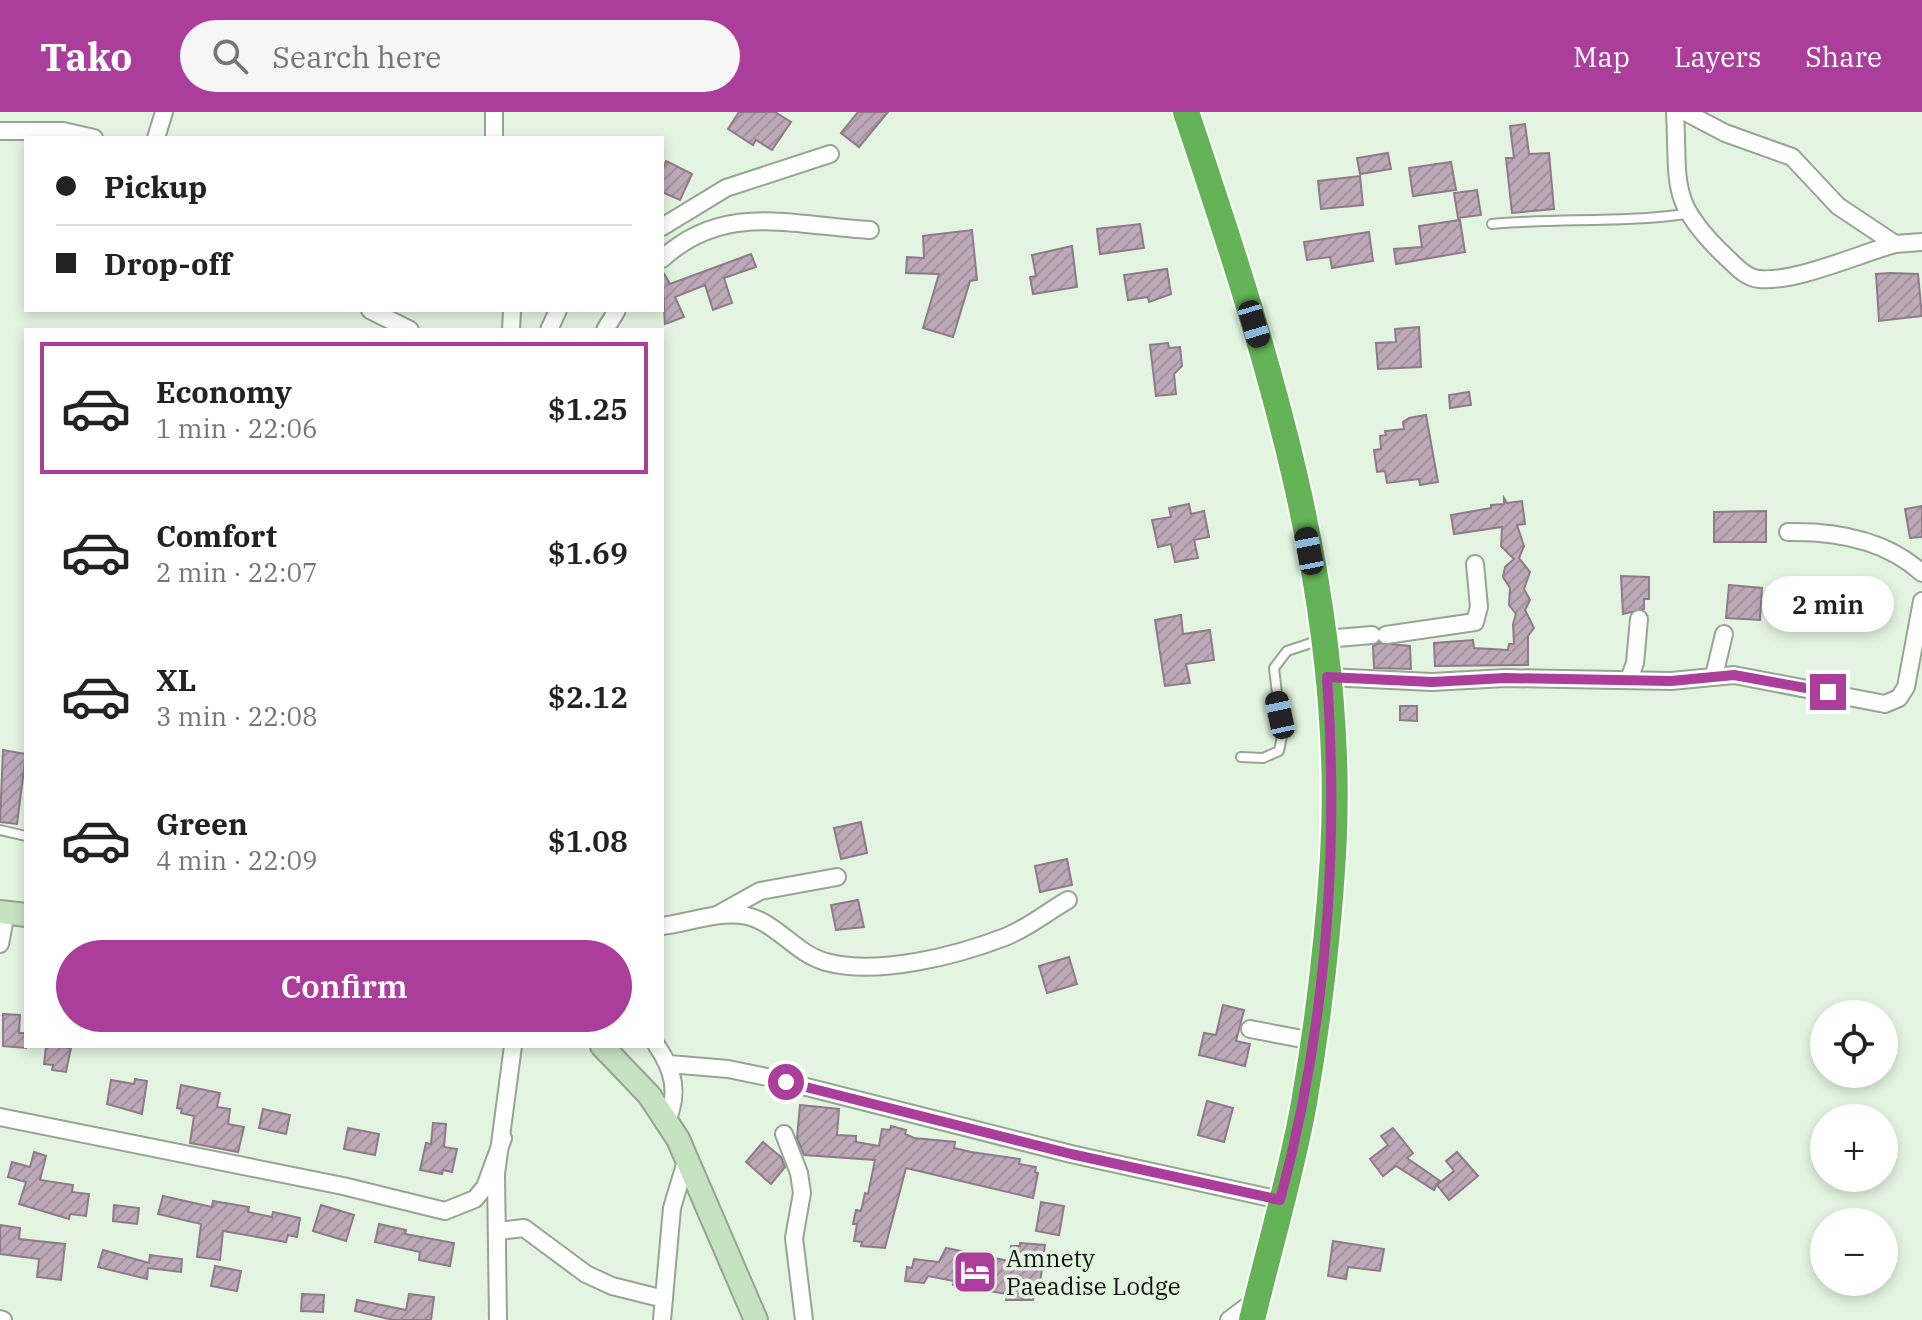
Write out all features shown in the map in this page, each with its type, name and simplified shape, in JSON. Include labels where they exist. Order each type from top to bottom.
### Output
[{"type":"highway","points":[[1186,112],[1278,401],[1325,639],[1333,855],[1304,1104],[1254,1309]]},
{"type":"main road","points":[[604,1048],[639,1084],[667,1121],[687,1158],[756,1320]]},
{"type":"street","points":[[157,136],[164,112]]},
{"type":"street","points":[[494,112],[494,136]]},
{"type":"street","points":[[1675,112],[1680,197],[1686,214],[1742,271],[1761,280],[1809,270],[1895,244],[1922,242]]},
{"type":"street","points":[[1685,112],[1725,133],[1792,157],[1838,206],[1895,244]]},
{"type":"street","points":[[0,131],[63,131],[85,136]]},
{"type":"street","points":[[664,226],[726,188],[830,154]]},
{"type":"street","points":[[664,257],[690,236],[734,221],[870,230]]},
{"type":"street","points":[[374,312],[406,328]]},
{"type":"street","points":[[1788,532],[1875,544],[1900,555],[1922,573]]},
{"type":"street","points":[[1325,639],[1475,622],[1479,607],[1475,564]]},
{"type":"street","points":[[1327,677],[1432,682],[1671,681],[1734,675],[1880,705],[1892,702],[1906,687],[1922,601]]},
{"type":"street","points":[[1629,679],[1635,663],[1639,619]]},
{"type":"street","points":[[1714,676],[1724,634]]},
{"type":"street","points":[[712,917],[760,891],[837,877]]},
{"type":"street","points":[[664,926],[712,917],[746,916],[767,926],[812,957],[844,965],[869,966],[934,958],[1004,938],[1068,900]]},
{"type":"street","points":[[0,944],[11,913]]},
{"type":"street","points":[[1250,1029],[1313,1041]]},
{"type":"street","points":[[498,1320],[496,1174],[513,1048]]},
{"type":"street","points":[[658,1048],[669,1064],[675,1098],[667,1121]]},
{"type":"street","points":[[669,1064],[728,1069],[767,1077],[1071,1154],[1280,1200]]},
{"type":"street","points":[[0,1117],[343,1186],[445,1211],[475,1199],[485,1187],[503,1138]]},
{"type":"street","points":[[784,1134],[799,1173],[802,1193],[794,1238],[804,1320]]},
{"type":"street","points":[[662,1320],[672,1208],[687,1158]]},
{"type":"street","points":[[499,1231],[524,1228],[586,1274],[638,1294],[664,1299]]},
{"type":"street","points":[[1229,1320],[1254,1309]]},
{"type":"lane","points":[[1492,224],[1597,217],[1649,219],[1686,214]]},
{"type":"lane","points":[[1241,757],[1274,756],[1282,743],[1273,681],[1278,658],[1302,644],[1325,639]]},
{"type":"lane","points":[[0,830],[24,836]]},
{"type":"building","points":[[739,112],[775,112],[791,122],[772,150],[756,140],[753,145],[728,129]]},
{"type":"building","points":[[858,112],[888,112],[859,147],[841,133]]},
{"type":"building","points":[[1525,124],[1529,154],[1549,153],[1554,209],[1512,213],[1506,158],[1514,158],[1510,126]]},
{"type":"building","points":[[1388,153],[1391,169],[1360,174],[1357,158]]},
{"type":"building","points":[[666,161],[692,174],[680,200],[664,193]]},
{"type":"building","points":[[1451,162],[1456,190],[1413,196],[1409,168]]},
{"type":"building","points":[[1360,176],[1363,205],[1321,209],[1318,181]]},
{"type":"building","points":[[1477,190],[1481,215],[1458,218],[1454,193]]},
{"type":"building","points":[[1460,220],[1465,252],[1396,264],[1394,249],[1422,247],[1419,226]]},
{"type":"building","points":[[1140,224],[1144,248],[1100,254],[1097,229]]},
{"type":"building","points":[[972,230],[977,280],[970,281],[953,337],[923,328],[939,274],[906,273],[907,257],[924,258],[923,236]]},
{"type":"building","points":[[1369,232],[1373,261],[1332,268],[1330,257],[1307,260],[1304,242]]},
{"type":"building","points":[[1072,246],[1077,287],[1033,294],[1030,277],[1036,276],[1032,255]]},
{"type":"building","points":[[751,254],[756,267],[724,278],[732,303],[713,310],[705,285],[675,297],[684,317],[665,324],[664,274],[670,284]]},
{"type":"building","points":[[1167,269],[1171,294],[1149,302],[1148,297],[1128,300],[1124,275]]},
{"type":"building","points":[[1876,274],[1918,274],[1922,316],[1879,321]]},
{"type":"building","points":[[1419,327],[1421,367],[1378,369],[1376,343],[1396,342],[1395,329]]},
{"type":"building","points":[[1168,343],[1169,348],[1180,347],[1182,366],[1174,374],[1176,394],[1156,396],[1150,345]]},
{"type":"building","points":[[1469,392],[1471,405],[1450,408],[1449,395]]},
{"type":"building","points":[[1426,415],[1438,482],[1420,485],[1419,479],[1387,483],[1385,471],[1377,472],[1374,450],[1381,449],[1380,436],[1386,435],[1385,431],[1404,429],[1403,422],[1409,418]]},
{"type":"building","points":[[1504,498],[1507,503],[1522,501],[1525,524],[1517,525],[1524,546],[1519,558],[1530,572],[1524,589],[1530,600],[1525,610],[1534,628],[1528,636],[1528,665],[1435,666],[1434,643],[1473,640],[1474,648],[1508,650],[1509,644],[1514,644],[1516,614],[1509,605],[1510,588],[1503,577],[1505,567],[1514,559],[1501,546],[1502,527],[1454,534],[1451,515],[1504,504]]},
{"type":"building","points":[[1189,504],[1191,514],[1204,511],[1209,537],[1194,540],[1198,558],[1175,562],[1171,544],[1158,547],[1152,520],[1171,517],[1169,508]]},
{"type":"building","points":[[1922,506],[1922,537],[1910,538],[1905,509]]},
{"type":"building","points":[[1766,511],[1766,542],[1714,542],[1714,512]]},
{"type":"building","points":[[1621,576],[1649,577],[1649,599],[1644,599],[1644,609],[1623,614]]},
{"type":"building","points":[[1729,585],[1762,588],[1760,620],[1726,618]]},
{"type":"building","points":[[1181,615],[1183,634],[1210,630],[1214,660],[1186,664],[1190,683],[1165,686],[1155,620]]},
{"type":"building","points":[[1379,643],[1410,646],[1411,669],[1374,668],[1373,646]]},
{"type":"building","points":[[1400,706],[1417,706],[1417,721],[1400,720]]},
{"type":"building","points":[[3,750],[24,754],[17,824],[0,822]]},
{"type":"building","points":[[861,822],[867,853],[841,859],[834,828]]},
{"type":"building","points":[[1067,859],[1072,885],[1040,892],[1035,866]]},
{"type":"building","points":[[858,900],[864,927],[836,930],[831,905]]},
{"type":"building","points":[[1069,957],[1077,984],[1047,993],[1039,966]]},
{"type":"building","points":[[1223,1005],[1244,1010],[1236,1041],[1250,1044],[1245,1066],[1199,1055],[1204,1033],[1216,1035]]},
{"type":"building","points":[[3,1014],[20,1015],[19,1033],[24,1033],[24,1048],[3,1046]]},
{"type":"building","points":[[46,1048],[71,1048],[66,1072],[52,1070],[53,1065],[44,1064]]},
{"type":"building","points":[[135,1079],[147,1081],[142,1114],[107,1104],[111,1080],[134,1084]]},
{"type":"building","points":[[181,1085],[220,1093],[217,1107],[230,1109],[228,1124],[244,1127],[238,1152],[190,1143],[194,1116],[181,1113],[182,1109],[177,1108]]},
{"type":"building","points":[[1207,1101],[1233,1108],[1224,1142],[1198,1135]]},
{"type":"building","points":[[800,1105],[839,1109],[837,1135],[856,1136],[856,1142],[879,1146],[882,1129],[890,1130],[891,1126],[906,1130],[905,1134],[914,1138],[955,1142],[954,1148],[1020,1159],[1019,1164],[1036,1167],[1035,1172],[1038,1173],[1033,1198],[906,1168],[885,1248],[861,1246],[862,1242],[854,1241],[857,1224],[853,1224],[856,1210],[861,1211],[865,1193],[868,1194],[875,1160],[804,1155],[797,1138]]},
{"type":"building","points":[[263,1109],[290,1115],[286,1134],[259,1128]]},
{"type":"building","points":[[433,1123],[446,1124],[444,1147],[457,1149],[452,1172],[443,1170],[442,1174],[420,1170],[426,1143],[431,1144]]},
{"type":"building","points":[[348,1128],[379,1134],[375,1155],[344,1149]]},
{"type":"building","points":[[1393,1128],[1413,1153],[1407,1158],[1440,1181],[1434,1190],[1396,1166],[1383,1176],[1370,1159],[1388,1145],[1381,1136]]},
{"type":"building","points":[[763,1142],[781,1157],[785,1167],[771,1184],[746,1162]]},
{"type":"building","points":[[34,1152],[46,1156],[40,1180],[73,1185],[72,1192],[89,1194],[86,1216],[70,1214],[69,1219],[19,1204],[26,1182],[8,1177],[12,1162],[30,1167]]},
{"type":"building","points":[[1457,1152],[1478,1176],[1449,1200],[1437,1185],[1454,1171],[1446,1161]]},
{"type":"building","points":[[163,1196],[212,1207],[213,1201],[249,1207],[248,1212],[272,1217],[273,1212],[300,1218],[297,1237],[288,1235],[286,1242],[223,1231],[220,1260],[197,1257],[201,1224],[158,1214]]},
{"type":"building","points":[[1041,1202],[1064,1206],[1059,1235],[1036,1231]]},
{"type":"building","points":[[114,1205],[139,1208],[137,1224],[113,1221]]},
{"type":"building","points":[[321,1205],[354,1215],[346,1241],[313,1231]]},
{"type":"building","points":[[379,1224],[406,1230],[405,1234],[454,1243],[450,1266],[419,1260],[420,1252],[375,1242]]},
{"type":"building","points":[[0,1225],[20,1228],[19,1239],[65,1244],[61,1280],[37,1277],[39,1259],[0,1254]]},
{"type":"building","points":[[1333,1241],[1384,1249],[1380,1271],[1348,1267],[1346,1279],[1328,1276]]},
{"type":"building","points":[[1020,1243],[1045,1245],[1040,1283],[1036,1285],[1033,1300],[1006,1300],[1007,1294],[953,1285],[954,1281],[928,1276],[924,1283],[905,1281],[907,1267],[912,1268],[914,1259],[939,1262],[946,1248],[1009,1261],[1011,1246],[1020,1246]]},
{"type":"building","points":[[103,1250],[149,1263],[150,1255],[182,1259],[181,1272],[148,1268],[147,1279],[98,1267]]},
{"type":"building","points":[[215,1266],[241,1271],[237,1291],[211,1286]]},
{"type":"building","points":[[302,1294],[324,1295],[323,1312],[301,1311]]},
{"type":"building","points":[[409,1294],[434,1297],[431,1320],[393,1320],[355,1311],[357,1300],[406,1310]]},
{"type":"place","name":"Amnety Paeadise Lodge","points":[[975,1272]]},
{"type":"route","points":[[786,1082],[1071,1154],[1280,1200],[1304,1104],[1333,855],[1333,769],[1327,677],[1432,682],[1505,678],[1671,681],[1734,675],[1828,692]]}]
